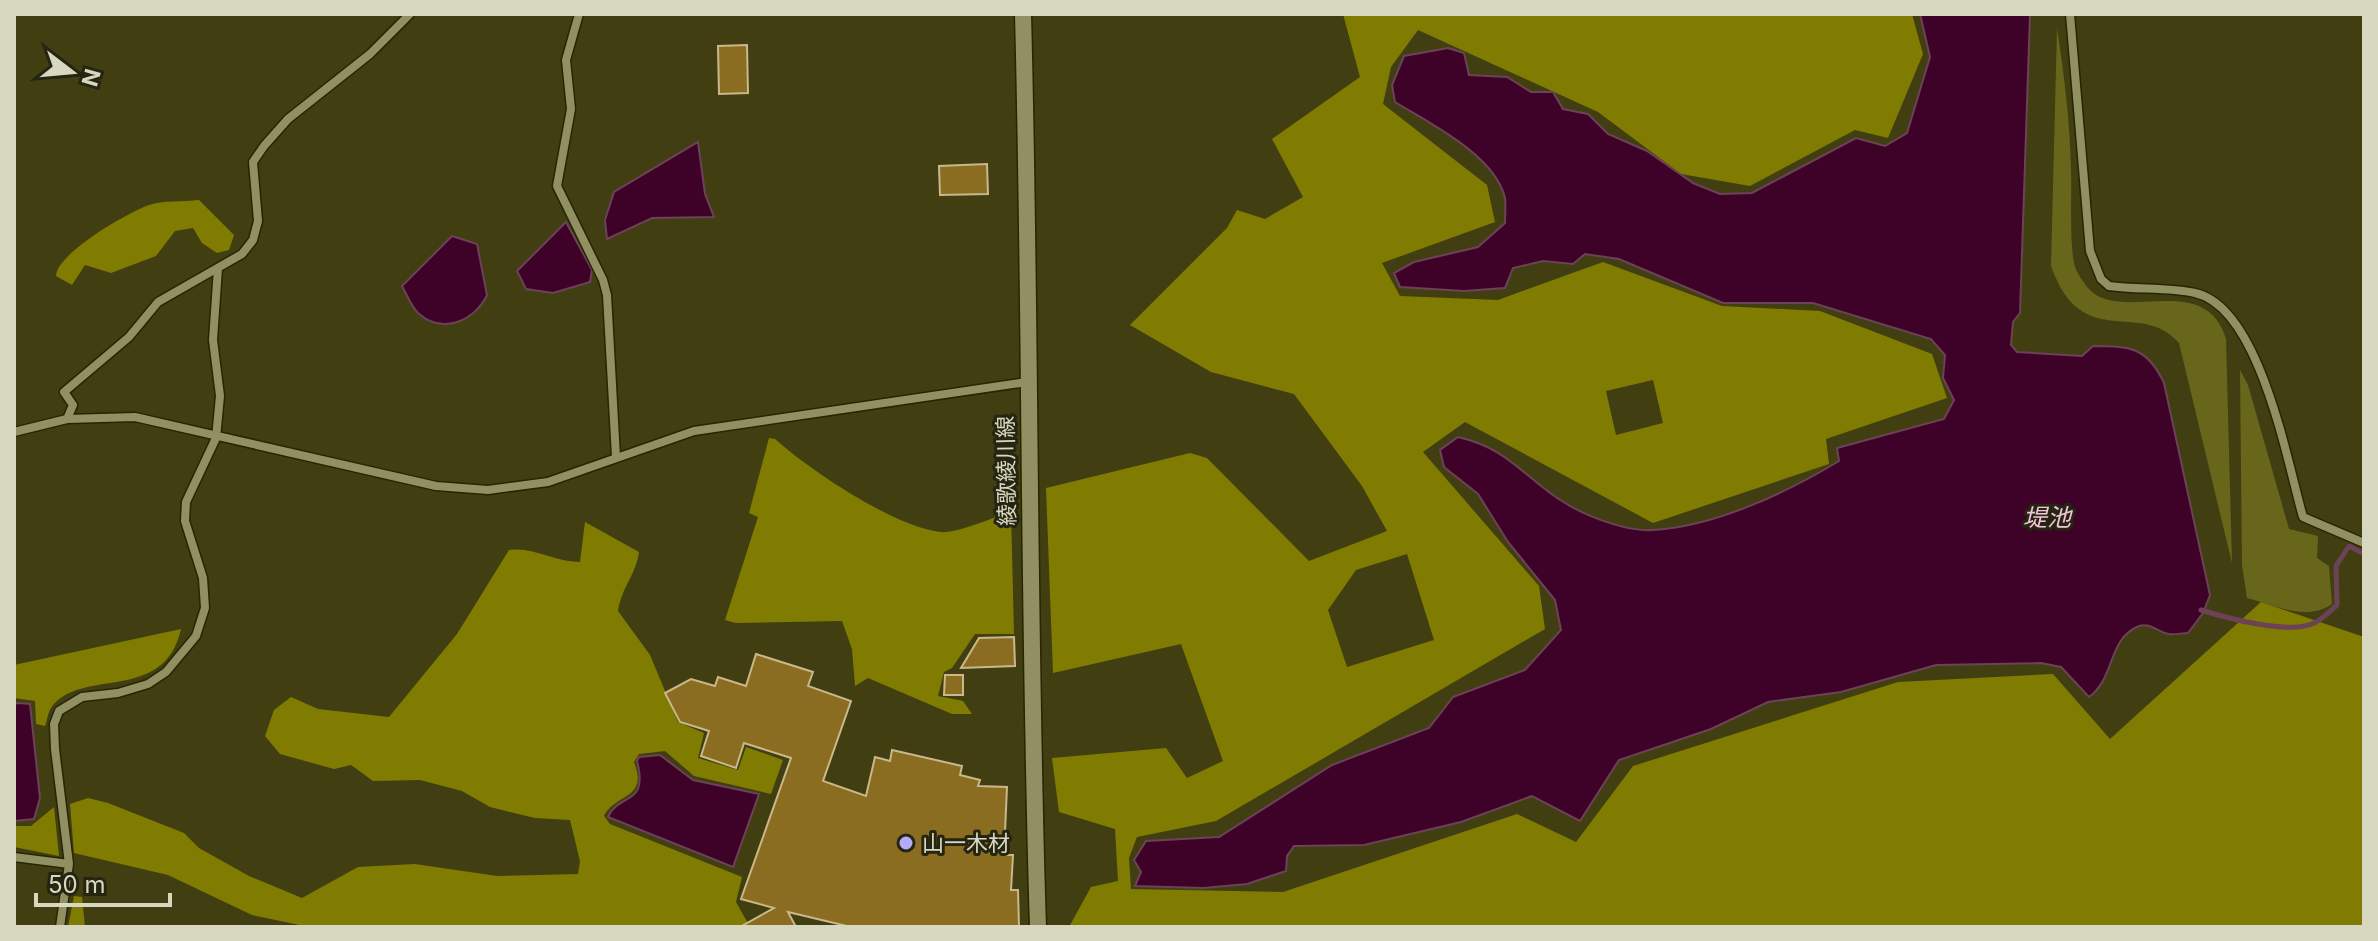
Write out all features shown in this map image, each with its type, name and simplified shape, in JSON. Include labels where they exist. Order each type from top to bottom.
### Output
[{"type":"main road","name":"綾歌綾川線","points":[[1023,14],[1030,306],[1027,382],[1030,672],[1038,927]]},
{"type":"street","points":[[67,419],[73,405],[64,392],[129,337],[158,302],[242,254],[253,240],[258,221],[253,162],[264,146],[288,119],[370,54],[410,14]]},
{"type":"street","points":[[579,14],[566,60],[571,109],[557,186],[603,280],[607,295],[616,457]]},
{"type":"street","points":[[2070,14],[2090,251],[2101,279],[2109,286],[2122,288],[2196,293],[2213,300],[2227,314],[2248,343],[2266,387],[2303,517],[2364,543]]},
{"type":"street","points":[[60,927],[69,864],[54,724],[59,711],[82,697],[118,693],[148,684],[166,672],[196,636],[205,608],[203,578],[185,521],[186,502],[216,438],[220,396],[213,340],[218,268]]},
{"type":"street","points":[[14,432],[67,419],[135,417],[216,438],[462,490],[519,488],[548,482],[694,431],[1027,382]]},
{"type":"street","points":[[14,857],[69,864]]},
{"type":"shaded area","points":[[1343,14],[1912,14],[1923,54],[1888,138],[1855,130],[1750,186],[1681,174],[1598,112],[1418,30],[1391,67],[1383,104],[1487,185],[1495,222],[1382,263],[1400,296],[1498,300],[1603,262],[1722,306],[1820,311],[1932,354],[1947,398],[1826,439],[1829,464],[1653,523],[1465,422],[1423,452],[1539,586],[1545,629],[1216,821],[1137,837],[1129,858],[1131,889],[1283,892],[1517,814],[1576,842],[1633,766],[1898,682],[2053,674],[2110,739],[2261,602],[2364,637],[2364,927],[1069,927],[1091,887],[1118,881],[1115,829],[1059,812],[1052,758],[1166,748],[1187,778],[1223,761],[1181,644],[1053,673],[1046,488],[1190,453],[1207,458],[1309,561],[1387,531],[1362,486],[1294,394],[1211,372],[1130,325],[1227,228],[1237,210],[1265,219],[1303,197],[1272,139],[1360,77]],"holes":[[[1653,380],[1663,423],[1616,435],[1606,391]],[[1407,554],[1434,640],[1347,667],[1328,610],[1356,570]]]},
{"type":"shaded area","points":[[2057,28],[2068,115],[2072,246],[2077,272],[2088,288],[2102,298],[2120,302],[2182,302],[2200,307],[2215,318],[2226,339],[2232,563],[2179,343],[2164,330],[2147,324],[2112,321],[2079,309],[2064,293],[2051,266]]},
{"type":"shaded area","points":[[199,200],[234,235],[229,250],[217,253],[202,243],[193,228],[175,231],[156,256],[111,273],[85,265],[72,285],[56,276],[68,256],[125,216],[155,203]]},
{"type":"shaded area","points":[[2240,370],[2248,385],[2289,529],[2318,536],[2317,558],[2329,566],[2332,604],[2322,609],[2301,612],[2247,598],[2242,565]]},
{"type":"shaded area","points":[[769,438],[775,439],[853,495],[921,528],[947,532],[1011,512],[1014,634],[975,634],[952,668],[944,672],[938,696],[963,701],[972,714],[952,714],[868,678],[855,686],[852,649],[842,621],[736,623],[725,620],[758,517],[749,513]]},
{"type":"shaded area","points":[[585,522],[639,552],[618,611],[650,655],[678,722],[704,733],[698,758],[738,770],[746,747],[783,760],[771,794],[694,776],[665,751],[639,754],[634,762],[637,783],[634,790],[615,803],[604,816],[610,824],[742,877],[736,902],[750,927],[309,927],[252,915],[168,875],[74,853],[70,804],[88,798],[184,833],[199,848],[249,876],[302,898],[358,867],[415,864],[497,876],[578,874],[580,861],[570,820],[535,818],[490,807],[462,791],[420,780],[373,781],[351,765],[334,769],[280,754],[265,736],[274,710],[291,697],[318,709],[389,717],[457,634],[509,550],[580,562]]},
{"type":"shaded area","points":[[181,629],[172,652],[158,668],[140,676],[81,689],[64,696],[51,708],[45,726],[36,724],[35,701],[14,698],[14,665]]},
{"type":"shaded area","points":[[54,807],[59,856],[14,847],[14,826],[31,826]]},
{"type":"shaded area","points":[[74,896],[82,897],[85,927],[68,927]]},
{"type":"water","name":"堤池","points":[[1920,14],[2030,14],[2020,313],[2013,322],[2011,345],[2017,352],[2082,356],[2093,346],[2127,348],[2144,355],[2158,371],[2164,383],[2210,595],[2203,613],[2188,633],[2169,634],[2143,625],[2129,632],[2116,649],[2098,689],[2089,697],[2061,667],[2041,663],[1936,665],[1841,692],[1768,702],[1711,729],[1619,760],[1580,821],[1532,796],[1461,822],[1364,845],[1294,846],[1287,856],[1286,871],[1247,884],[1203,888],[1135,886],[1141,872],[1134,860],[1146,841],[1219,837],[1332,765],[1429,728],[1453,697],[1525,670],[1561,630],[1555,600],[1508,542],[1478,494],[1444,467],[1440,450],[1458,437],[1491,449],[1565,503],[1584,513],[1619,526],[1652,530],[1700,522],[1773,496],[1839,461],[1837,448],[1944,419],[1954,400],[1943,378],[1945,355],[1931,339],[1813,303],[1723,303],[1619,259],[1585,254],[1573,264],[1543,261],[1513,268],[1505,288],[1464,291],[1400,287],[1394,273],[1414,262],[1478,247],[1505,223],[1505,198],[1499,182],[1488,168],[1459,142],[1395,102],[1392,85],[1404,56],[1448,48],[1464,53],[1469,75],[1507,77],[1531,92],[1553,92],[1563,109],[1588,114],[1608,134],[1647,151],[1693,183],[1720,194],[1752,193],[1856,138],[1885,146],[1907,133],[1930,57]]},
{"type":"water","points":[[698,142],[705,194],[714,217],[652,218],[607,239],[605,220],[614,192]]},
{"type":"water","points":[[566,222],[592,270],[590,282],[553,293],[526,289],[517,271]]},
{"type":"water","points":[[452,236],[477,244],[487,295],[475,312],[466,318],[447,324],[437,323],[418,313],[402,286]]},
{"type":"water","points":[[14,704],[30,704],[40,798],[34,819],[14,821]]},
{"type":"water","points":[[660,755],[693,780],[759,794],[733,867],[608,817],[613,809],[636,792],[640,776],[639,757]]},
{"type":"building","points":[[747,45],[748,93],[719,94],[718,46]]},
{"type":"building","points":[[987,164],[988,194],[940,195],[939,166]]},
{"type":"building","points":[[1014,637],[1015,666],[961,668],[979,638]]},
{"type":"building","points":[[756,654],[813,672],[808,686],[851,701],[823,781],[866,796],[875,757],[890,761],[892,750],[962,766],[960,775],[980,780],[978,786],[1007,787],[1004,855],[1013,855],[1011,890],[1018,890],[1019,927],[851,927],[788,912],[796,927],[740,927],[774,908],[741,899],[791,758],[744,743],[736,768],[701,756],[709,731],[680,722],[665,693],[691,679],[715,686],[718,677],[746,686]]},
{"type":"building","points":[[945,675],[963,675],[963,695],[944,695]]},
{"type":"waterway","points":[[2201,610],[2272,626],[2301,627],[2312,624],[2337,605],[2336,566],[2349,546],[2364,554]]},
{"type":"place","name":"山一木材","points":[[906,843]]}]
